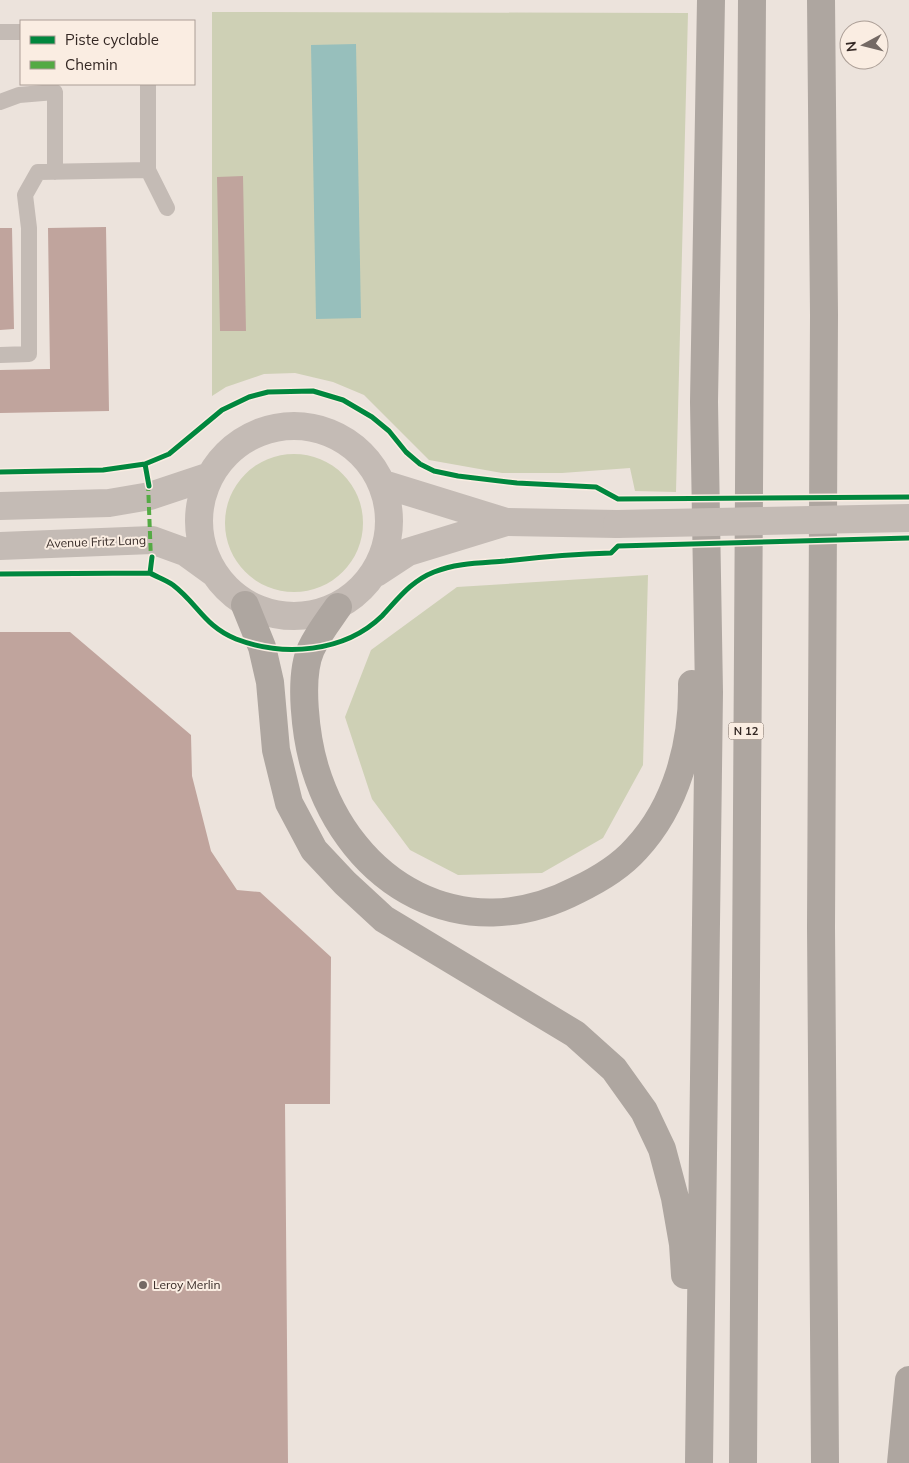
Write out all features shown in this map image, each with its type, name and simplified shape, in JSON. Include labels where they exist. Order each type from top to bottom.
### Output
[{"type":"highway","points":[[699,1463],[709,692],[704,402],[711,0]]},
{"type":"highway","name":"N 12","points":[[743,1463],[748,338],[752,0]]},
{"type":"highway","points":[[821,0],[824,305],[822,937],[825,1463]]},
{"type":"highway","points":[[338,607],[311,649],[306,670],[310,752],[323,794],[362,856],[396,884],[434,903],[474,913],[517,910],[559,900],[601,878],[636,849],[661,814],[685,759],[692,695],[690,463],[704,402]]},
{"type":"highway","points":[[245,605],[262,647],[268,674],[276,750],[289,803],[314,850],[345,883],[384,919],[575,1034],[614,1069],[644,1111],[662,1149],[683,1244],[685,1280],[700,1305]]},
{"type":"highway","points":[[901,1463],[909,1380]]},
{"type":"street","points":[[376,573],[387,544],[390,518],[383,484],[367,459],[341,437],[311,427],[277,427],[245,439],[219,461],[210,476],[199,505],[200,541],[214,573],[228,591],[245,605],[273,615],[310,616],[338,607],[359,592],[376,573],[408,552],[506,522]]},
{"type":"street","points":[[0,506],[109,503],[150,496],[210,476]]},
{"type":"street","points":[[383,484],[506,522],[617,524],[909,518]]},
{"type":"street","name":"Avenue Fritz Lang","points":[[0,546],[152,540],[185,552],[214,573]]},
{"type":"lane","points":[[0,32],[20,32]]},
{"type":"lane","points":[[148,85],[148,170],[167,208]]},
{"type":"lane","points":[[0,102],[19,95],[55,92],[55,172]]},
{"type":"lane","points":[[0,355],[29,354],[29,228],[25,195],[38,172],[148,170]]},
{"type":"green space","points":[[212,12],[688,13],[676,492],[635,491],[630,468],[562,473],[502,473],[429,460],[364,395],[333,382],[295,373],[264,374],[226,387],[212,396]]},
{"type":"green space","points":[[294,454],[308,455],[320,459],[332,465],[343,474],[352,485],[358,497],[362,509],[362,537],[358,549],[352,561],[343,572],[332,581],[320,587],[308,591],[294,592],[280,591],[268,587],[256,581],[245,572],[236,561],[230,549],[226,537],[225,523],[226,509],[230,497],[236,485],[245,474],[256,465],[268,459],[280,455]]},
{"type":"green space","points":[[648,575],[643,765],[603,838],[542,873],[458,875],[410,850],[372,799],[345,717],[371,650],[457,587]]},
{"type":"water","points":[[356,44],[361,318],[316,319],[311,45]]},
{"type":"building","points":[[243,176],[246,331],[220,331],[217,177]]},
{"type":"building","points":[[106,227],[109,411],[0,413],[0,370],[50,369],[48,228]]},
{"type":"building","points":[[0,228],[12,228],[14,329],[0,330]]},
{"type":"building","points":[[0,632],[70,632],[191,735],[192,776],[211,851],[237,890],[260,892],[331,957],[330,1104],[285,1104],[288,1463],[0,1463]]},
{"type":"marked path","points":[[148,483],[151,560]]},
{"type":"cycle path","points":[[145,464],[169,454],[222,410],[249,397],[268,392],[313,391],[343,400],[372,417],[389,431],[406,452],[420,464],[434,471],[458,476],[517,483],[596,487],[618,499],[909,497]]},
{"type":"cycle path","points":[[0,472],[103,470],[145,464],[149,486]]},
{"type":"cycle path","points":[[150,573],[182,592],[216,628],[225,634],[254,645],[293,649],[312,648],[350,638],[382,616],[418,580],[442,569],[460,565],[611,553],[618,546],[909,538]]},
{"type":"cycle path","points":[[0,574],[150,573],[152,557]]},
{"type":"place","name":"Leroy Merlin","points":[[143,1285]]}]
